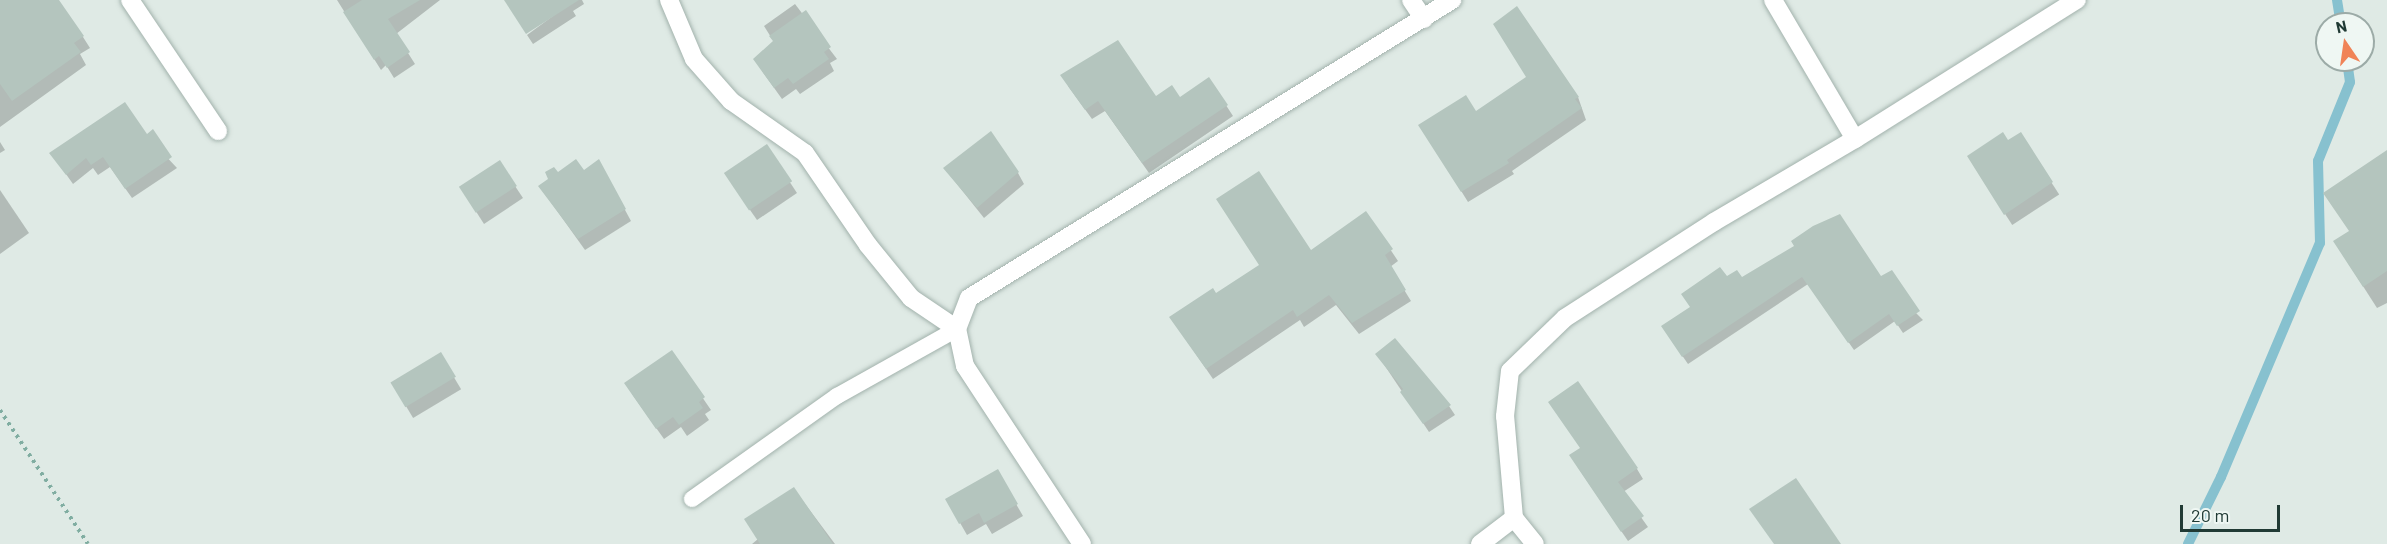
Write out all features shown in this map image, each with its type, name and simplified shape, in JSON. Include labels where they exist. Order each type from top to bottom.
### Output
[{"type":"street","points":[[130,0],[218,131]]},
{"type":"street","points":[[669,0],[694,59],[731,101],[805,153],[868,245],[911,298],[957,329]]},
{"type":"street","points":[[1412,0],[1424,19]]},
{"type":"street","points":[[1082,544],[965,366],[957,329],[969,298],[1452,0]]},
{"type":"street","points":[[1773,0],[1856,140]]},
{"type":"street","points":[[1535,544],[1514,518],[1505,416],[1510,371],[1565,318],[1714,222],[1856,140],[2077,0]]},
{"type":"street","points":[[1480,544],[1514,518]]},
{"type":"lane","points":[[692,499],[837,396],[957,329]]},
{"type":"path","points":[[0,410],[88,544]]},
{"type":"building","points":[[0,0],[59,0],[84,36],[74,43],[81,52],[12,101],[0,84]]},
{"type":"building","points":[[362,0],[420,0],[388,19],[410,52],[387,68],[379,56],[374,60],[343,12]]},
{"type":"building","points":[[504,0],[579,0],[526,34]]},
{"type":"building","points":[[1517,6],[1579,97],[1575,99],[1582,108],[1507,160],[1509,163],[1461,192],[1418,125],[1466,95],[1476,111],[1526,77],[1493,24]]},
{"type":"building","points":[[806,10],[831,47],[824,52],[829,59],[793,84],[788,78],[774,88],[753,59],[773,41],[769,36]]},
{"type":"building","points":[[1118,40],[1156,96],[1172,85],[1180,97],[1209,77],[1228,105],[1142,163],[1098,101],[1085,110],[1060,75]]},
{"type":"building","points":[[125,102],[147,134],[153,129],[172,157],[125,189],[103,157],[91,165],[86,158],[66,175],[49,153]]},
{"type":"building","points":[[991,131],[1019,172],[977,208],[943,168]]},
{"type":"building","points":[[2003,132],[2008,140],[2021,132],[2053,182],[2004,215],[1967,156]]},
{"type":"building","points":[[767,144],[792,181],[749,210],[724,173]]},
{"type":"building","points":[[2387,150],[2387,271],[2363,287],[2333,241],[2349,231],[2323,193]]},
{"type":"building","points":[[576,159],[584,170],[599,159],[626,209],[578,239],[538,186],[548,179],[545,172],[554,167],[558,172]]},
{"type":"building","points":[[500,160],[517,186],[476,213],[459,187]]},
{"type":"building","points":[[1259,171],[1311,250],[1366,211],[1393,249],[1385,255],[1406,290],[1352,323],[1329,295],[1297,317],[1293,310],[1206,369],[1169,317],[1213,288],[1216,293],[1259,265],[1216,199]]},
{"type":"building","points":[[1840,214],[1881,276],[1892,270],[1920,311],[1897,326],[1889,314],[1848,343],[1802,277],[1682,357],[1661,326],[1690,307],[1681,294],[1720,267],[1727,276],[1737,270],[1742,277],[1794,246],[1791,241],[1813,226]]},
{"type":"building","points":[[1395,338],[1451,405],[1423,424],[1400,392],[1403,389],[1375,354]]},
{"type":"building","points":[[672,350],[705,397],[699,402],[703,408],[679,425],[673,417],[656,429],[624,383]]},
{"type":"building","points":[[441,352],[456,377],[405,407],[390,382]]},
{"type":"building","points":[[1578,381],[1638,468],[1618,482],[1644,516],[1621,532],[1569,455],[1580,448],[1548,402]]},
{"type":"building","points":[[998,469],[1018,504],[984,523],[979,513],[959,524],[945,499]]},
{"type":"building","points":[[1796,478],[1841,544],[1774,544],[1749,509]]},
{"type":"building","points":[[794,487],[833,544],[760,544],[744,519]]},
{"type":"waterway","points":[[2337,0],[2339,12]]},
{"type":"waterway","points":[[2188,544],[2221,477],[2320,243],[2318,161],[2350,82],[2349,72]]}]
